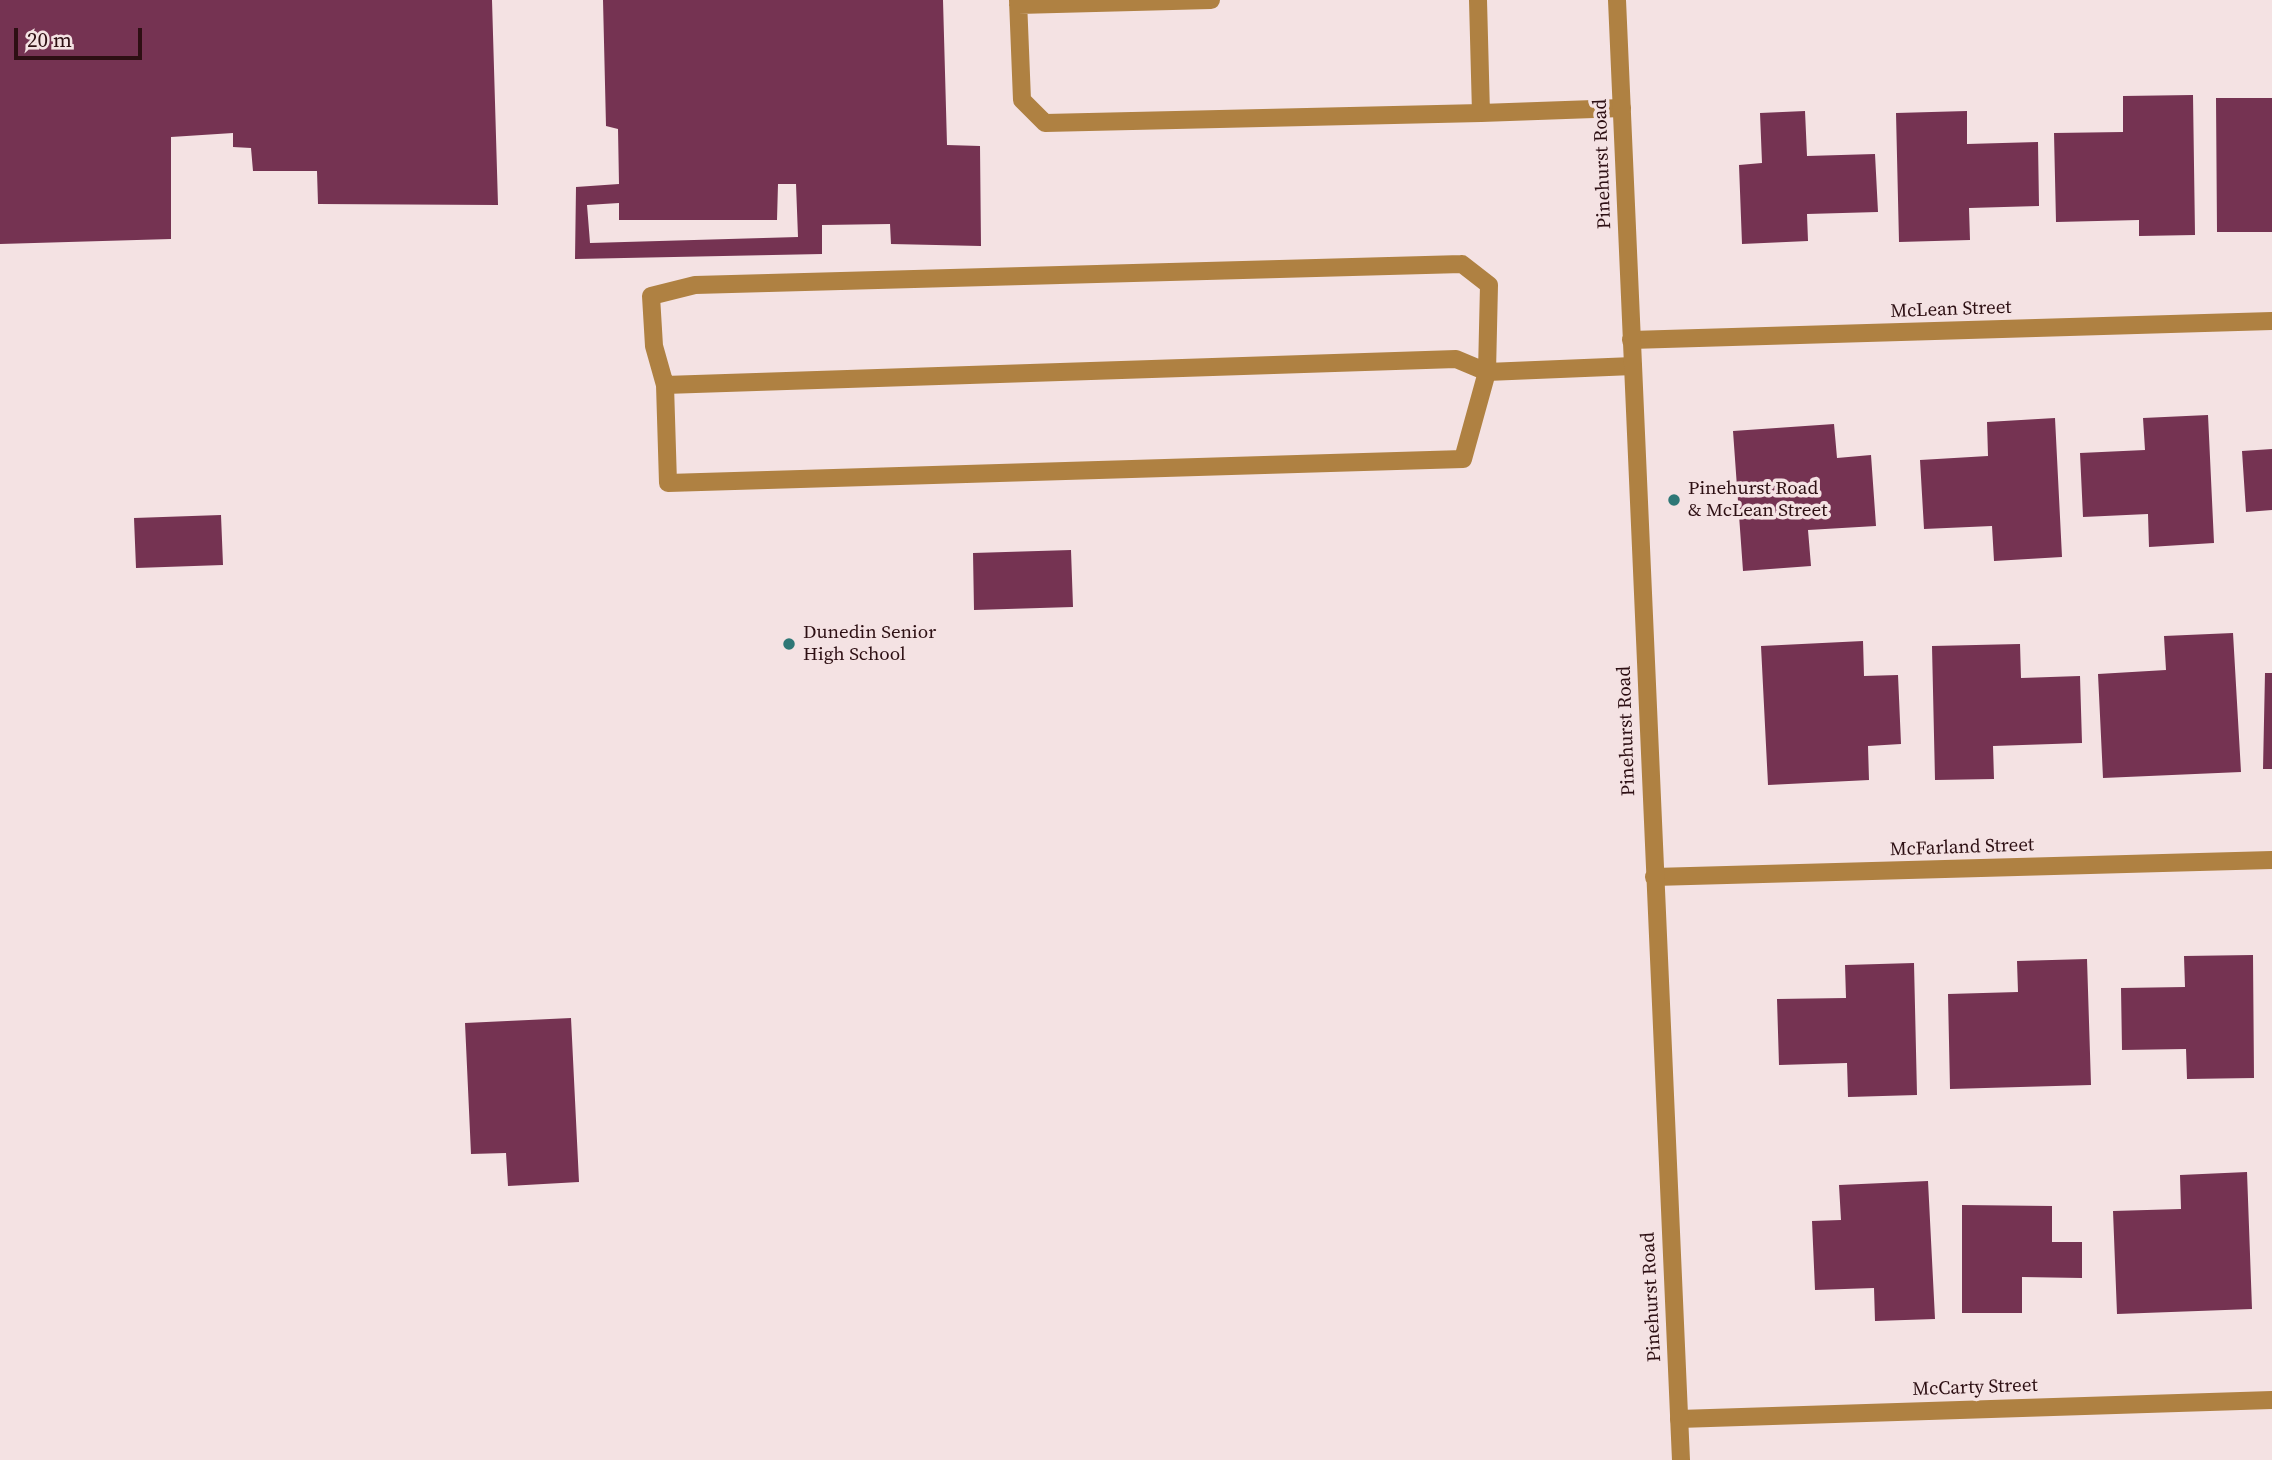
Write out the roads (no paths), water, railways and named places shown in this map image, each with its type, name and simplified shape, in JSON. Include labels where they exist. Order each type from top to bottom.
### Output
[{"type":"street","points":[[1211,0],[1018,3],[1022,100],[1045,123],[1622,108]]},
{"type":"street","points":[[1478,0],[1481,113]]},
{"type":"street","name":"Pinehurst Road","points":[[1617,0],[1681,1460]]},
{"type":"street","points":[[1462,264],[1489,285],[1487,372],[1463,459],[668,483],[665,385],[653,345],[651,296],[695,285],[1462,264]]},
{"type":"street","name":"McLean Street","points":[[1631,340],[2272,321]]},
{"type":"street","points":[[665,385],[1456,359],[1487,372],[1633,366]]},
{"type":"street","name":"McFarland Street","points":[[1654,877],[2272,860]]},
{"type":"street","name":"McCarty Street","points":[[1679,1419],[2272,1400]]},
{"type":"place","name":"Pinehurst Road & McLean Street","points":[[1674,500]]},
{"type":"place","name":"Dunedin Senior High School","points":[[789,644]]}]
